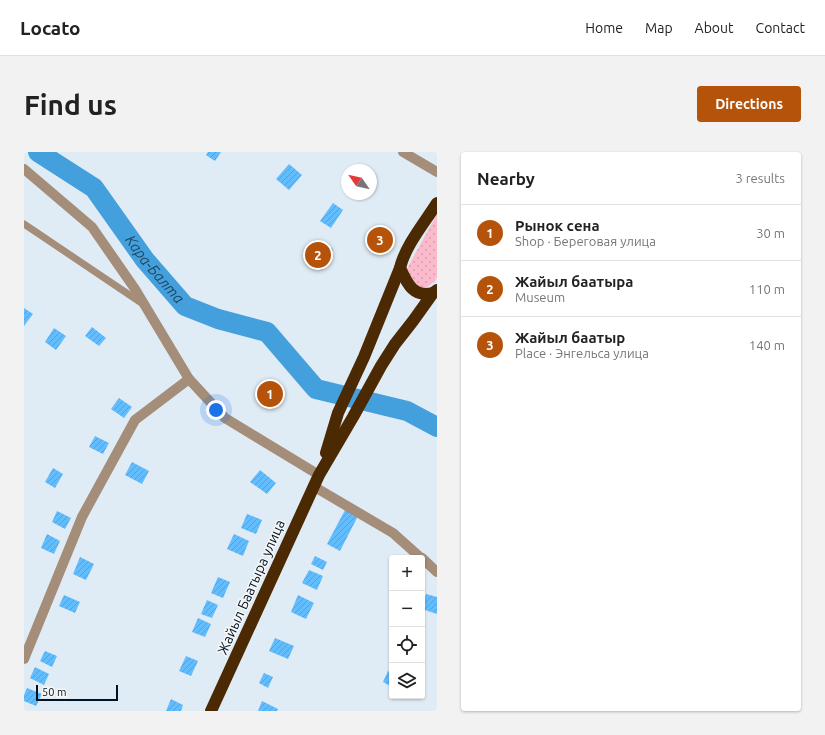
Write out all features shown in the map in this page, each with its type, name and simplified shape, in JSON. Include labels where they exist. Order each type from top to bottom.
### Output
[{"type":"highway","name":"Жайыл Баатыра улица","points":[[319,475],[338,413],[364,356],[402,260],[411,242],[433,214],[437,203]]},
{"type":"highway","points":[[400,268],[405,279],[419,294],[425,295],[435,292]]},
{"type":"highway","name":"Жайыл Баатыра улица","points":[[211,711],[313,486],[381,366],[395,344],[435,292]]},
{"type":"street","points":[[403,152],[437,172]]},
{"type":"street","points":[[24,169],[92,227],[146,306],[189,378],[225,418],[319,475]]},
{"type":"street","points":[[24,659],[82,517],[136,420],[189,378]]},
{"type":"street","points":[[313,486],[393,533],[419,555]]},
{"type":"street","points":[[425,561],[437,572]]},
{"type":"lane","points":[[24,224],[146,306]]},
{"type":"shaded area","points":[[437,214],[437,277],[435,281],[425,289],[413,286],[404,274]]},
{"type":"building","points":[[208,152],[221,152],[215,161],[206,155]]},
{"type":"building","points":[[289,164],[302,175],[289,190],[276,179]]},
{"type":"building","points":[[333,203],[343,210],[331,228],[320,221]]},
{"type":"building","points":[[314,240],[333,249],[322,270],[304,261]]},
{"type":"building","points":[[24,308],[33,314],[24,326]]},
{"type":"building","points":[[92,327],[106,338],[99,346],[85,336]]},
{"type":"building","points":[[54,328],[66,336],[56,350],[45,342]]},
{"type":"building","points":[[119,398],[132,407],[124,418],[111,409]]},
{"type":"building","points":[[95,436],[109,443],[103,454],[89,447]]},
{"type":"building","points":[[132,462],[149,471],[142,484],[125,475]]},
{"type":"building","points":[[53,468],[63,474],[55,488],[45,482]]},
{"type":"building","points":[[260,470],[276,483],[267,494],[250,482]]},
{"type":"building","points":[[345,510],[358,516],[340,551],[327,544]]},
{"type":"building","points":[[57,511],[71,518],[65,529],[52,522]]},
{"type":"building","points":[[247,514],[262,520],[256,534],[241,528]]},
{"type":"building","points":[[47,534],[60,541],[54,554],[41,548]]},
{"type":"building","points":[[234,534],[249,541],[243,556],[227,549]]},
{"type":"building","points":[[315,556],[327,562],[323,570],[311,564]]},
{"type":"building","points":[[80,557],[94,564],[86,580],[73,574]]},
{"type":"building","points":[[309,570],[323,576],[317,590],[302,583]]},
{"type":"building","points":[[218,577],[230,582],[223,598],[211,593]]},
{"type":"building","points":[[426,594],[437,597],[437,614],[425,610]]},
{"type":"building","points":[[64,595],[80,602],[75,613],[59,606]]},
{"type":"building","points":[[298,595],[314,603],[306,619],[291,612]]},
{"type":"building","points":[[207,600],[218,605],[212,618],[201,614]]},
{"type":"building","points":[[198,618],[211,624],[205,637],[192,632]]},
{"type":"building","points":[[275,638],[294,646],[288,659],[269,651]]},
{"type":"building","points":[[45,651],[57,656],[52,667],[40,661]]},
{"type":"building","points":[[186,656],[198,661],[191,676],[179,671]]},
{"type":"building","points":[[35,667],[49,674],[44,685],[30,678]]},
{"type":"building","points":[[388,671],[389,672],[389,685],[383,682]]},
{"type":"building","points":[[264,673],[273,677],[268,688],[259,683]]},
{"type":"building","points":[[27,688],[42,694],[36,706],[24,701],[24,695]]},
{"type":"building","points":[[171,699],[183,705],[181,711],[166,711]]},
{"type":"building","points":[[262,701],[278,709],[277,711],[258,711]]},
{"type":"waterway","name":"Кара-Балта","points":[[38,152],[94,188],[145,260],[185,306],[218,319],[267,332],[316,389],[407,411],[437,427]]},
{"type":"place","name":"Жайыл баатыр","points":[[380,240]]},
{"type":"place","name":"Жайыл баатыра","points":[[318,255]]},
{"type":"place","name":"Рынок сена","points":[[270,394]]}]
